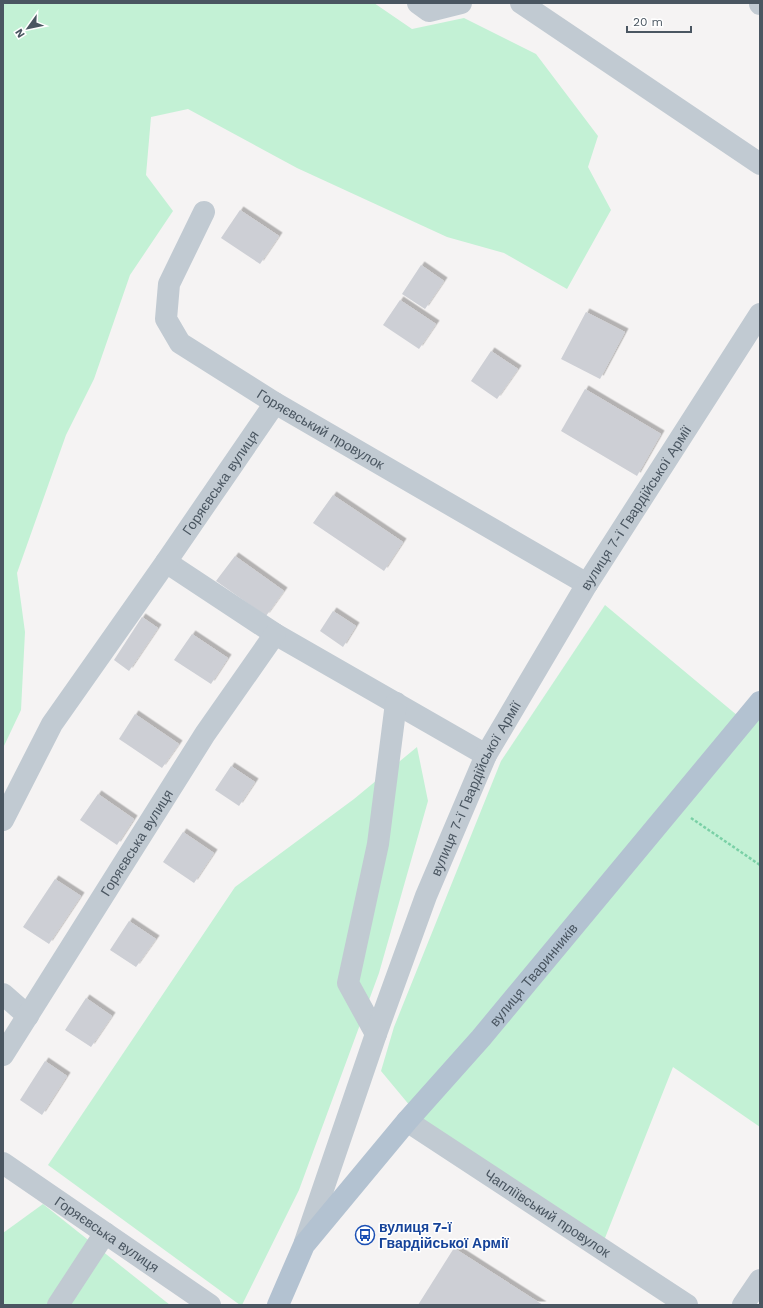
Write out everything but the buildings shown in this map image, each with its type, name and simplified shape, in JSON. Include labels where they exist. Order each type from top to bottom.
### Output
[{"type":"main road","name":"вулиця Тваринників","points":[[304,1245],[407,1121],[481,1038],[760,702]]},
{"type":"main road","name":"вулиця 7-ї Гвардійської Армії","points":[[278,1305],[304,1245]]},
{"type":"street","points":[[418,3],[429,11],[461,3]]},
{"type":"street","points":[[521,3],[760,164]]},
{"type":"street","name":"Горяєвський провулок","points":[[204,212],[170,284],[166,319],[180,343],[275,403],[587,584]]},
{"type":"street","name":"вулиця 7-ї Гвардійської Армії","points":[[304,1245],[376,1034],[426,896],[486,755],[587,584],[760,314]]},
{"type":"street","name":"Горяєвська вулиця","points":[[3,820],[52,724],[275,403]]},
{"type":"street","points":[[166,562],[275,634],[486,755]]},
{"type":"street","name":"Горяєвська вулиця","points":[[3,1055],[205,734],[275,634]]},
{"type":"street","points":[[376,1034],[348,983],[378,844],[396,703]]},
{"type":"street","points":[[3,994],[28,1016]]},
{"type":"street","name":"Чапліївський провулок","points":[[407,1121],[687,1305]]},
{"type":"street","name":"Горяєвська вулиця","points":[[3,1163],[210,1305]]},
{"type":"street","points":[[58,1305],[105,1233]]},
{"type":"street","points":[[743,1305],[760,1280]]},
{"type":"path","points":[[674,806],[760,865]]},
{"type":"green space","points":[[3,3],[374,3],[412,29],[464,18],[536,54],[598,136],[588,167],[611,210],[567,289],[504,253],[447,237],[297,168],[188,109],[151,117],[146,175],[173,211],[130,275],[94,379],[66,435],[17,573],[25,632],[21,710],[3,748]]},
{"type":"green space","points":[[605,605],[744,721],[760,703],[760,1127],[673,1067],[601,1248],[440,1142],[381,1071],[394,1027],[501,761]]},
{"type":"green space","points":[[417,747],[428,801],[379,973],[299,1190],[242,1305],[240,1305],[48,1165],[235,887],[354,799]]},
{"type":"green space","points":[[43,1204],[170,1305],[3,1305],[3,1233]]},
{"type":"place","name":"вулиця 7-ї Гвардійської Армії","points":[[365,1235]]}]
